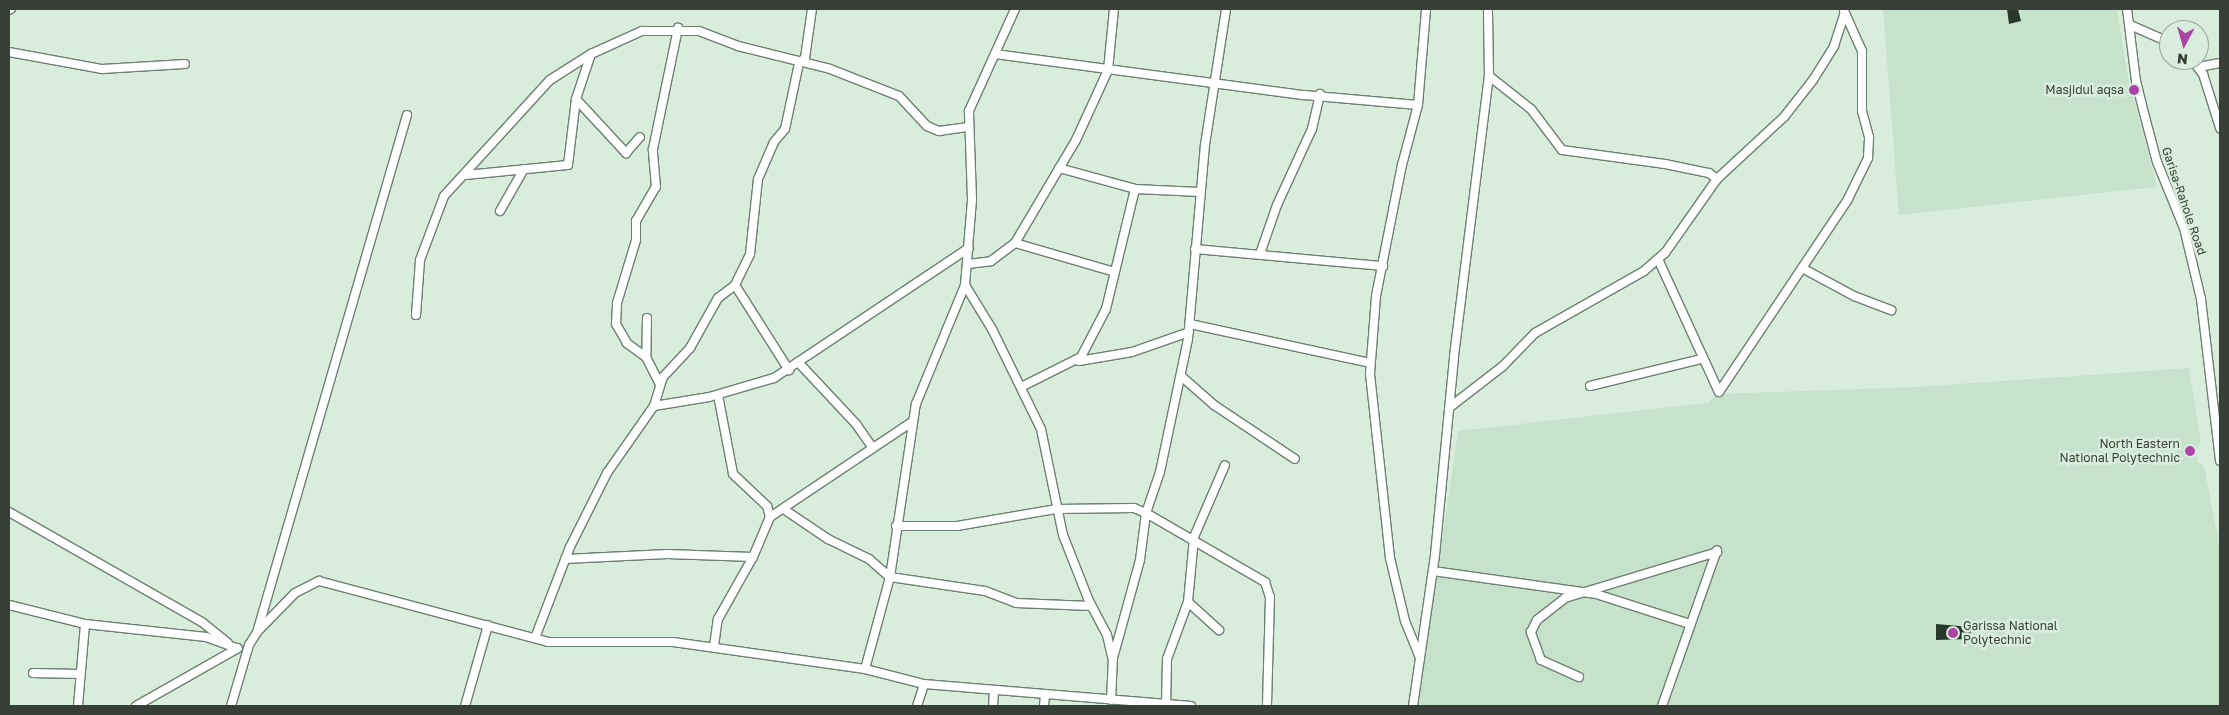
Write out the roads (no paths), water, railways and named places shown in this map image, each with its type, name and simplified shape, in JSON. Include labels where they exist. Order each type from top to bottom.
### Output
[{"type":"street","points":[[534,638],[565,559],[607,473],[654,406],[660,385],[690,348],[718,298],[735,285],[750,254],[758,179],[774,142],[785,129],[799,63],[806,58],[812,9]]},
{"type":"street","points":[[865,669],[890,577],[912,422],[964,285],[968,264],[973,172],[967,127],[969,111],[1015,9]]},
{"type":"street","points":[[968,264],[991,261],[1015,243],[1059,168],[1108,70],[1114,9]]},
{"type":"street","points":[[1111,700],[1113,658],[1140,560],[1146,513],[1160,472],[1181,376],[1189,328],[1200,192],[1226,9]]},
{"type":"street","points":[[1421,660],[1405,621],[1390,558],[1370,363],[1383,266],[1402,165],[1418,105],[1426,9]]},
{"type":"street","points":[[1413,706],[1433,571],[1450,407],[1490,76],[1488,9]]},
{"type":"street","name":"Garisa-Rahole Road","points":[[2126,9],[2130,25],[2136,81],[2147,126],[2157,162],[2184,228],[2201,299],[2220,462]]},
{"type":"street","points":[[1450,407],[1503,366],[1536,333],[1630,280],[1658,258],[1717,179],[1784,116],[1813,80],[1834,46],[1844,11]]},
{"type":"street","points":[[1658,258],[1702,359],[1719,392],[1848,199],[1868,158],[1869,137],[1862,111],[1862,51],[1844,11]]},
{"type":"street","points":[[2130,25],[2159,38]]},
{"type":"street","points":[[660,385],[646,357],[627,343],[616,324],[618,303],[636,240],[636,221],[656,187],[653,149],[678,28]]},
{"type":"street","points":[[416,315],[420,260],[444,196],[466,175],[550,80],[591,54],[642,31],[678,28],[698,31],[799,63],[830,69],[899,96],[927,126],[939,131],[967,127]]},
{"type":"street","points":[[9,52],[102,69],[185,64]]},
{"type":"street","points":[[466,175],[568,165],[576,99],[591,54]]},
{"type":"street","points":[[995,54],[1108,70],[1418,105]]},
{"type":"street","points":[[2200,70],[2220,128]]},
{"type":"street","points":[[1490,76],[1531,109],[1562,150],[1665,164],[1708,173],[1717,179]]},
{"type":"street","points":[[1260,254],[1312,129],[1320,94]]},
{"type":"street","points":[[576,99],[626,153],[640,137]]},
{"type":"street","points":[[258,632],[407,115]]},
{"type":"street","points":[[1059,168],[1135,188],[1200,192]]},
{"type":"street","points":[[500,211],[524,169]]},
{"type":"street","points":[[1079,361],[1106,309],[1135,188]]},
{"type":"street","points":[[1015,243],[1115,272]]},
{"type":"street","points":[[654,406],[718,395],[774,378],[789,370],[798,362],[969,248]]},
{"type":"street","points":[[1195,250],[1260,254],[1383,266]]},
{"type":"street","points":[[1802,268],[1854,296],[1891,310]]},
{"type":"street","points":[[735,285],[789,370]]},
{"type":"street","points":[[964,285],[1021,387],[1042,429],[1056,510],[1073,565],[1091,606],[1107,635],[1113,658]]},
{"type":"street","points":[[646,357],[647,318]]},
{"type":"street","points":[[1021,387],[1079,361],[1132,352],[1189,328],[1370,363]]},
{"type":"street","points":[[1590,386],[1702,359]]},
{"type":"street","points":[[798,362],[856,424],[873,448]]},
{"type":"street","points":[[1181,376],[1214,405],[1296,459]]},
{"type":"street","points":[[714,646],[718,619],[753,557],[770,517],[767,506],[733,474],[718,395]]},
{"type":"street","points":[[770,517],[785,510],[912,422]]},
{"type":"street","points":[[1167,705],[1167,659],[1188,602],[1194,537],[1225,465]]},
{"type":"street","points":[[896,526],[957,526],[1056,510],[1134,508],[1146,513],[1194,537],[1265,582],[1270,596],[1266,706]]},
{"type":"street","points":[[785,510],[828,539],[869,559],[890,577],[985,591],[1016,603],[1091,606]]},
{"type":"street","points":[[9,512],[202,622],[228,644]]},
{"type":"street","points":[[1579,677],[1541,660],[1531,632],[1537,620],[1549,609],[1565,598],[1717,551],[1662,706]]},
{"type":"street","points":[[565,559],[668,554],[753,557]]},
{"type":"street","points":[[1433,571],[1585,592],[1690,624]]},
{"type":"street","points":[[231,706],[249,645],[258,632],[295,594],[319,581],[534,638],[572,644],[673,642],[714,646],[865,669],[924,684],[994,692],[1111,700],[1120,703],[1191,706]]},
{"type":"street","points":[[1188,602],[1219,630]]},
{"type":"street","points":[[9,604],[85,624],[206,637],[237,648]]},
{"type":"street","points":[[78,706],[85,624]]},
{"type":"street","points":[[464,706],[488,625]]},
{"type":"street","points":[[136,706],[237,648],[249,645]]},
{"type":"street","points":[[34,673],[80,674]]},
{"type":"street","points":[[918,706],[924,684]]},
{"type":"street","points":[[993,706],[994,692]]},
{"type":"street","points":[[1044,706],[1045,695]]},
{"type":"place","name":"Masjidul aqsa","points":[[2134,90]]},
{"type":"place","name":"North Eastern National Polytechnic","points":[[2190,451]]},
{"type":"place","name":"Garissa National Polytechnic","points":[[1953,633]]}]
